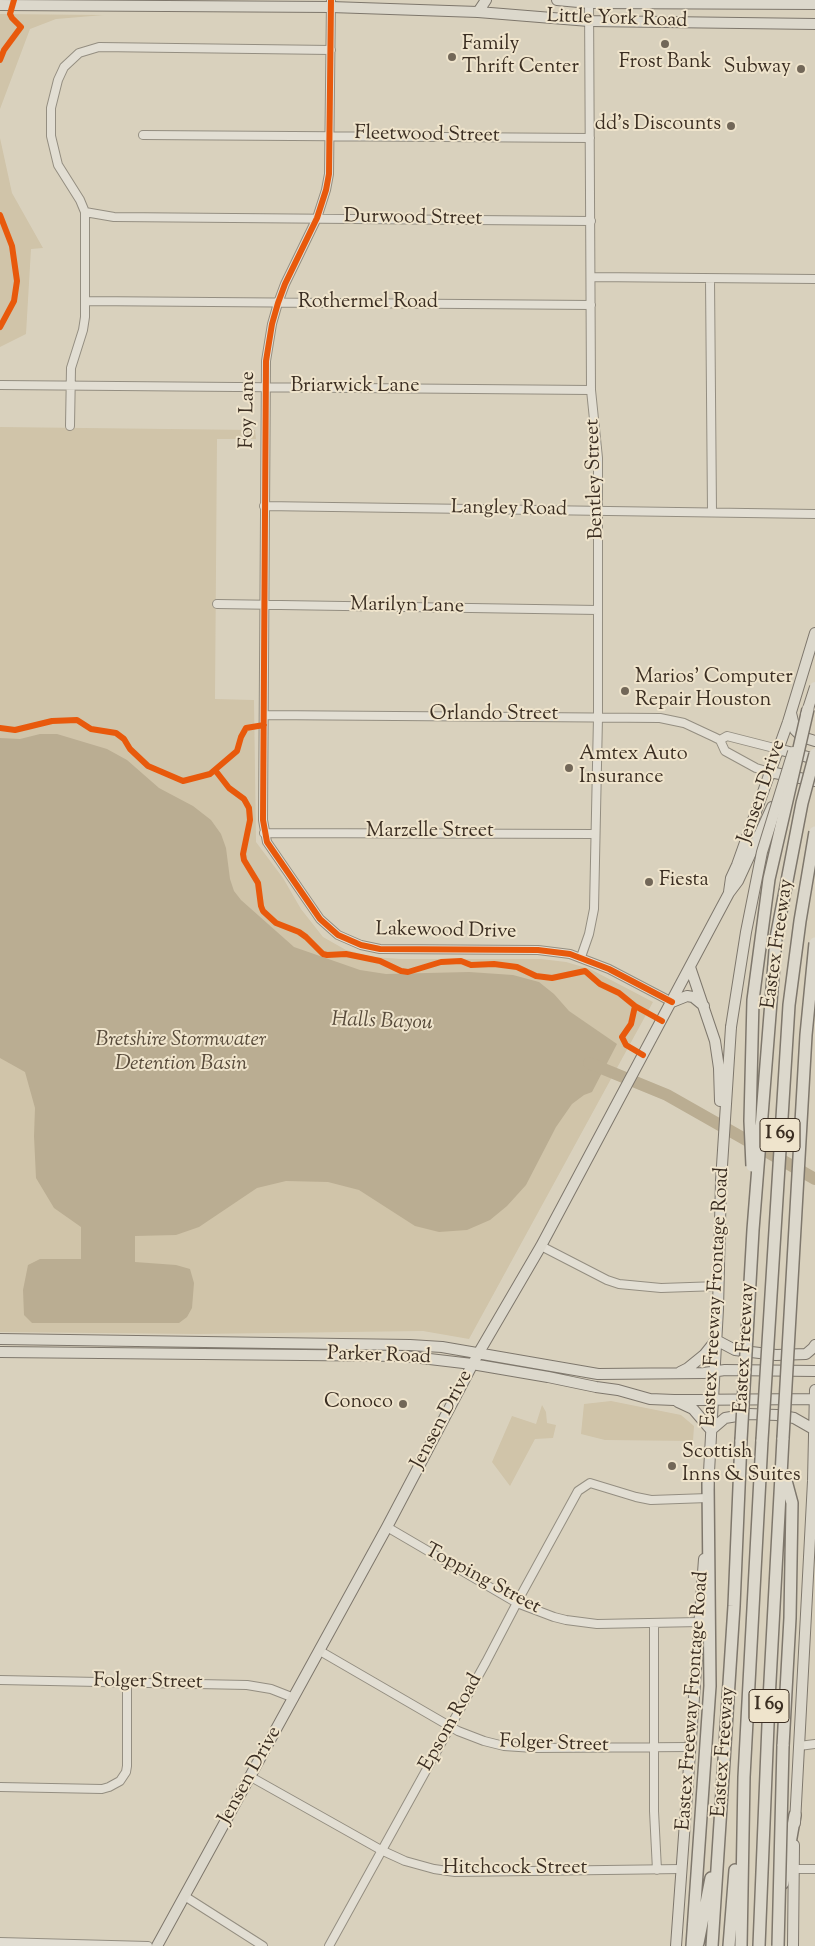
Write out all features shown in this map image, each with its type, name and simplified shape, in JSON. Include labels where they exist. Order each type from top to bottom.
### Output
[{"type":"highway","points":[[753,1230],[750,1121],[753,1000],[769,880],[808,710]]},
{"type":"highway","name":"Eastex Freeway","points":[[712,1946],[734,1616],[741,1440],[753,1230],[776,938],[802,803],[815,754]]},
{"type":"highway","name":"I 69","points":[[744,1777],[762,1440],[789,1005],[800,920],[815,832]]},
{"type":"highway","name":"Eastex Freeway","points":[[760,1946],[769,1700],[783,1438],[806,1035],[815,943]]},
{"type":"highway","points":[[778,1946],[783,1746],[790,1618],[792,1503],[782,1466]]},
{"type":"highway","points":[[692,1946],[710,1686],[708,1483]]},
{"type":"highway","points":[[740,1946],[744,1777]]},
{"type":"highway","name":"Eastex Freeway","points":[[731,1946],[744,1777]]},
{"type":"highway","points":[[772,1946],[795,1815]]},
{"type":"highway","points":[[698,1946],[720,1830]]},
{"type":"main road","points":[[478,12],[486,0]]},
{"type":"main road","name":"Little York Road","points":[[557,0],[815,4]]},
{"type":"main road","name":"Little York Road","points":[[0,5],[331,3],[589,21],[815,24]]},
{"type":"main road","name":"Jensen Drive","points":[[729,893],[731,878],[778,749],[815,633]]},
{"type":"main road","name":"Eastex Freeway Frontage Road","points":[[676,1946],[700,1622],[708,1498],[710,1430],[715,1372],[721,1182],[725,1121],[723,1069],[746,932],[762,852],[815,687]]},
{"type":"main road","points":[[790,712],[795,730],[802,737],[815,741]]},
{"type":"main road","points":[[778,749],[815,759]]},
{"type":"main road","points":[[770,772],[815,781]]},
{"type":"main road","name":"Jensen Drive","points":[[157,1946],[186,1897],[320,1652],[472,1364],[541,1246],[620,1100],[729,893],[738,881],[788,775]]},
{"type":"main road","points":[[690,966],[723,1069]]},
{"type":"main road","points":[[672,1002],[687,996],[693,997],[704,1006]]},
{"type":"main road","name":"Parker Road","points":[[0,1339],[410,1344],[442,1347],[598,1374],[815,1371]]},
{"type":"main road","points":[[28,1339],[28,1352]]},
{"type":"main road","points":[[141,1340],[141,1353]]},
{"type":"main road","points":[[673,1374],[688,1368],[704,1355],[716,1340],[735,1350],[776,1355],[806,1354],[815,1345]]},
{"type":"main road","points":[[253,1341],[253,1354]]},
{"type":"main road","name":"Parker Road","points":[[0,1352],[404,1356],[472,1364],[618,1390],[650,1399],[815,1399]]},
{"type":"main road","points":[[596,1387],[598,1374]]},
{"type":"main road","points":[[793,1946],[795,1815],[810,1619],[815,1390]]},
{"type":"main road","points":[[674,1400],[694,1409],[710,1430],[725,1418],[749,1414],[794,1418],[815,1430]]},
{"type":"street","name":"Bentley Street","points":[[581,957],[589,934],[594,909],[598,717],[599,511],[598,458],[591,390],[589,1]]},
{"type":"street","name":"Foy Lane","points":[[264,833],[264,506],[265,388],[268,345],[278,303],[316,218],[326,190],[329,174],[331,3]]},
{"type":"street","points":[[70,426],[70,386],[73,356],[82,330],[85,301],[85,212],[58,165],[51,136],[51,108],[58,80],[64,67],[78,53],[99,47],[331,50]]},
{"type":"street","name":"Fleetwood Street","points":[[143,135],[590,138]]},
{"type":"street","name":"Durwood Street","points":[[85,212],[114,217],[591,221]]},
{"type":"street","points":[[591,278],[815,279]]},
{"type":"street","points":[[710,279],[712,512]]},
{"type":"street","name":"Rothermel Road","points":[[85,301],[591,305]]},
{"type":"street","name":"Briarwick Lane","points":[[0,385],[591,390]]},
{"type":"street","name":"Langley Road","points":[[264,506],[815,514]]},
{"type":"street","name":"Marilyn Lane","points":[[217,604],[598,610]]},
{"type":"street","name":"Orlando Street","points":[[264,715],[673,719],[720,740],[726,751],[756,768],[770,772]]},
{"type":"street","name":"Orlando Street","points":[[720,740],[728,736],[778,749]]},
{"type":"street","name":"Marzelle Street","points":[[264,833],[595,834]]},
{"type":"street","name":"Lakewood Drive","points":[[264,833],[272,851],[282,862],[320,919],[338,935],[360,946],[380,949],[538,950],[581,957],[611,970],[672,1002]]},
{"type":"street","points":[[541,1246],[607,1280],[619,1284],[661,1288],[719,1286]]},
{"type":"street","name":"Epsom Road","points":[[329,1946],[578,1491],[590,1483],[651,1500],[708,1498]]},
{"type":"street","name":"Topping Street","points":[[387,1527],[516,1603],[566,1620],[598,1624],[700,1622]]},
{"type":"street","points":[[654,1624],[654,1811],[657,1870]]},
{"type":"street","name":"Folger Street","points":[[320,1652],[450,1726],[484,1741],[518,1748],[691,1746]]},
{"type":"street","name":"Folger Street","points":[[0,1680],[256,1685],[294,1698]]},
{"type":"street","points":[[0,1787],[102,1789],[123,1778],[126,1772],[127,1761],[127,1682]]},
{"type":"street","points":[[799,1746],[815,1744]]},
{"type":"street","name":"Hitchcock Street","points":[[251,1777],[381,1850],[434,1870],[455,1872],[681,1869]]},
{"type":"street","points":[[793,1869],[815,1869]]},
{"type":"street","points":[[186,1897],[263,1946]]},
{"type":"street","points":[[0,1942],[148,1946]]},
{"type":"shaded area","points":[[0,14],[104,15],[56,19],[30,29],[0,109]]},
{"type":"shaded area","points":[[0,138],[12,193],[43,248],[31,249],[26,334],[0,347]]},
{"type":"shaded area","points":[[0,427],[255,430],[256,439],[217,439],[215,699],[254,700],[256,842],[283,878],[301,909],[323,937],[346,950],[373,957],[401,959],[541,959],[566,962],[590,969],[653,1002],[469,1339],[423,1331],[197,1334],[0,1332]]},
{"type":"shaded area","points":[[611,1401],[681,1415],[694,1426],[693,1441],[605,1440],[581,1434],[584,1404]]},
{"type":"shaded area","points":[[542,1405],[546,1412],[547,1423],[556,1425],[553,1438],[535,1439],[510,1486],[492,1462],[512,1416],[536,1424]]},
{"type":"water","name":"Bretshire Stormwater Detention Basin","points":[[40,734],[57,734],[107,749],[127,760],[159,788],[193,806],[211,820],[221,834],[226,848],[230,879],[234,891],[241,900],[294,947],[360,970],[386,974],[469,972],[513,975],[539,982],[554,994],[569,1011],[617,1044],[592,1092],[584,1095],[572,1104],[556,1127],[526,1185],[507,1206],[490,1220],[467,1230],[439,1232],[415,1226],[359,1190],[328,1182],[286,1181],[257,1188],[199,1227],[176,1235],[135,1236],[135,1262],[176,1265],[190,1269],[194,1283],[192,1308],[187,1317],[179,1323],[32,1323],[24,1315],[23,1290],[28,1265],[40,1259],[81,1259],[81,1227],[54,1208],[36,1178],[35,1108],[25,1072],[0,1058],[0,738],[20,739]]},
{"type":"waterway","name":"Halls Bayou","points":[[589,1063],[667,1095],[815,1179]]},
{"type":"cycle path","points":[[0,60],[4,50],[21,27],[10,14],[14,0]]},
{"type":"cycle path","points":[[331,0],[329,174],[317,218],[285,284],[278,303],[272,324],[266,361],[263,820],[267,842],[320,919],[338,935],[361,945],[380,949],[538,950],[570,954],[609,969],[672,1002]]},
{"type":"cycle path","points":[[0,215],[12,246],[17,281],[14,301],[0,327]]},
{"type":"cycle path","points":[[0,728],[15,730],[52,721],[77,720],[91,729],[116,733],[124,739],[130,749],[148,766],[183,781],[210,774],[237,751],[246,728],[264,725]]},
{"type":"cycle path","points":[[215,770],[229,788],[244,799],[249,808],[250,820],[243,854],[244,860],[258,883],[263,911],[276,923],[299,932],[306,937],[323,954],[346,954],[380,961],[401,971],[408,972],[441,962],[461,961],[471,965],[494,964],[517,967],[536,976],[552,978],[585,971],[600,984],[619,993],[635,1006],[662,1021]]},
{"type":"cycle path","points":[[635,1006],[631,1024],[622,1037],[626,1045],[643,1055]]},
{"type":"place","name":"Frost Bank","points":[[665,44]]},
{"type":"place","name":"Family Thrift Center","points":[[452,57]]},
{"type":"place","name":"Subway","points":[[801,69]]},
{"type":"place","name":"dd's Discounts","points":[[731,126]]},
{"type":"place","name":"Marios' Computer Repair Houston","points":[[625,691]]},
{"type":"place","name":"Amtex Auto Insurance","points":[[569,768]]},
{"type":"place","name":"Fiesta","points":[[649,882]]},
{"type":"place","name":"Conoco","points":[[403,1404]]},
{"type":"place","name":"Scottish Inns & Suites","points":[[672,1466]]}]
